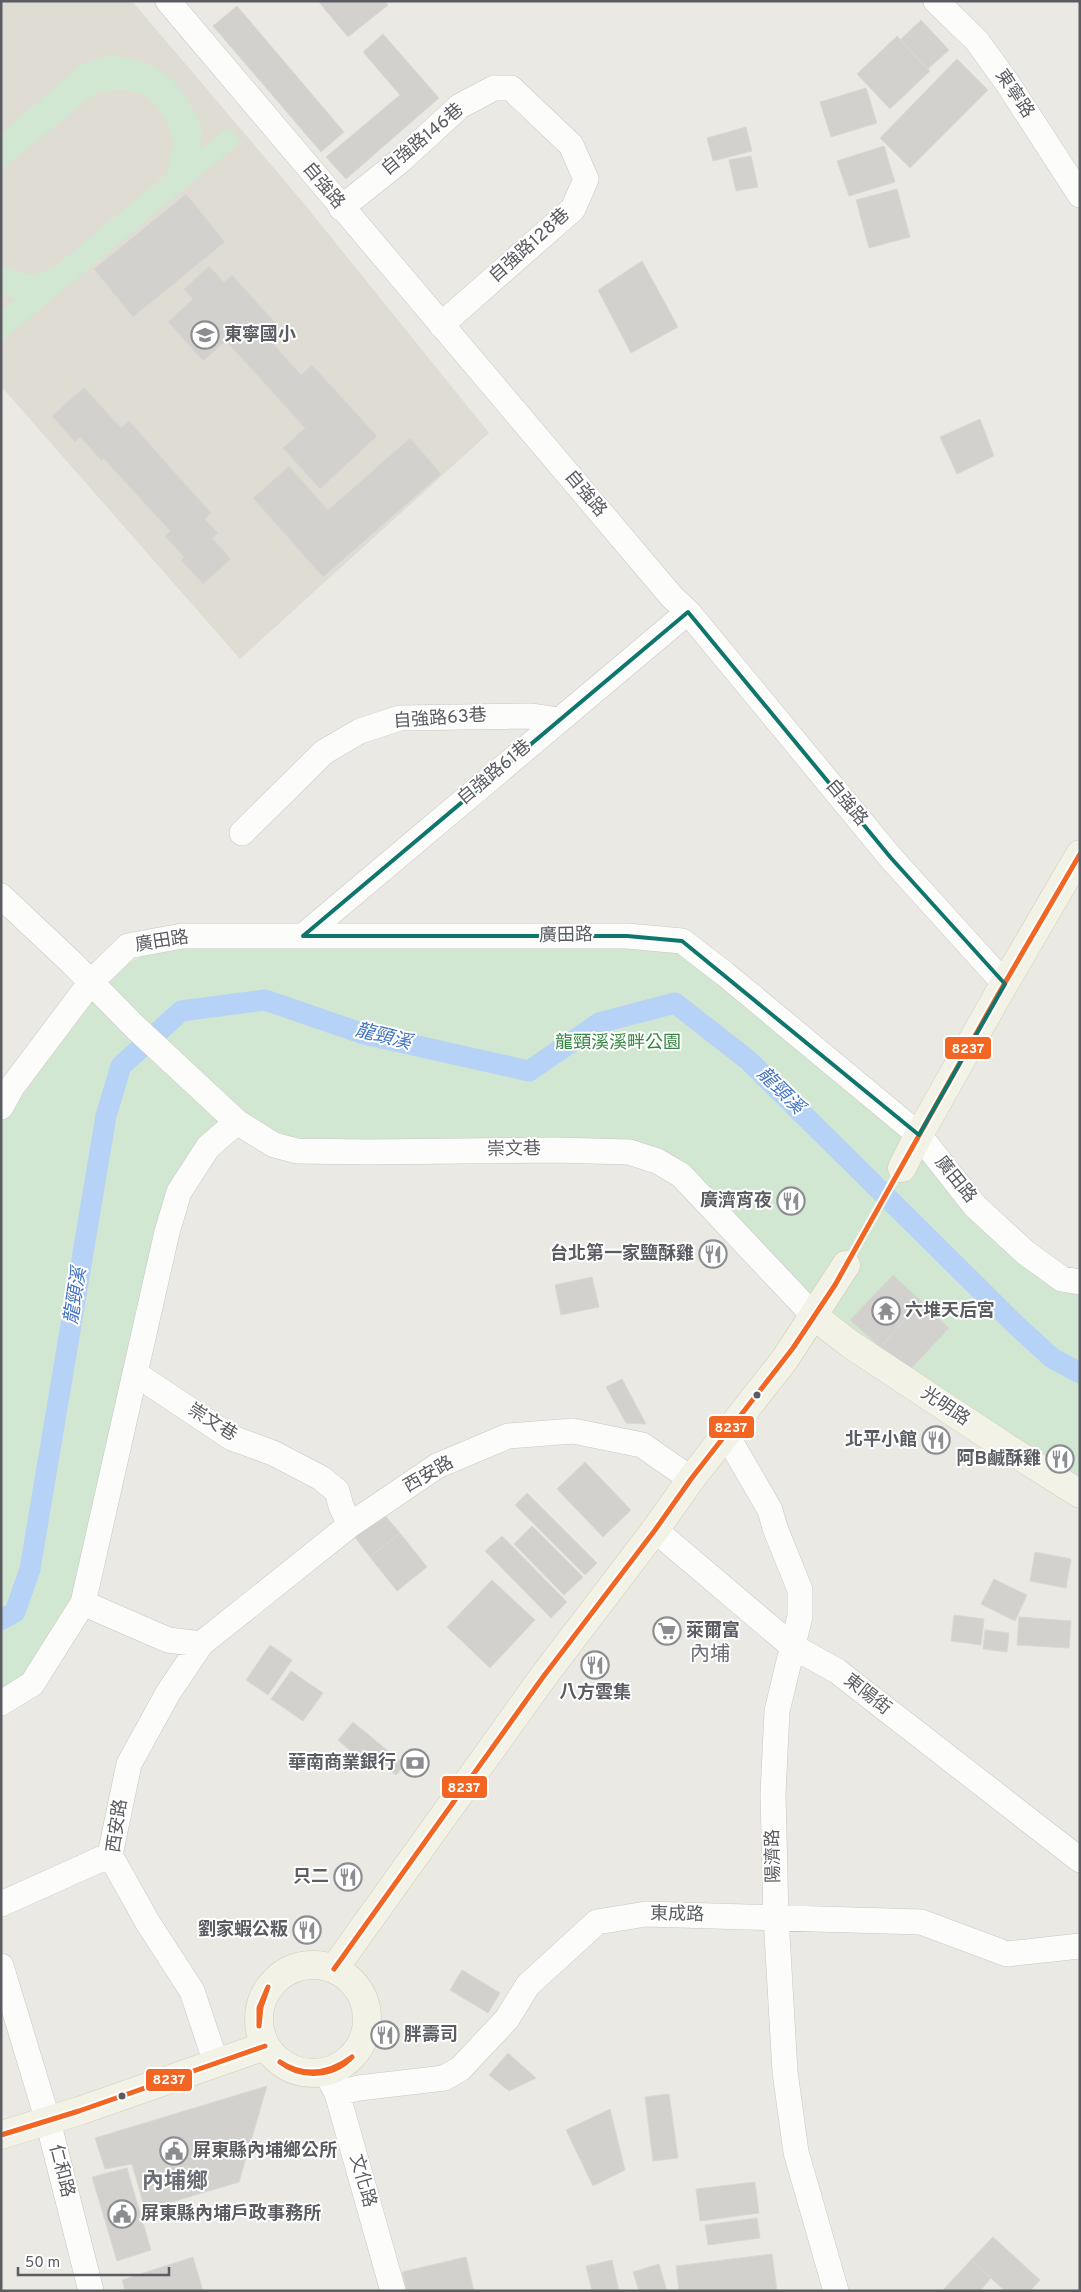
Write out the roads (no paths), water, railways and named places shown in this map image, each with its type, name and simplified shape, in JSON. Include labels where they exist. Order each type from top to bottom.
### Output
[{"type":"main road","points":[[902,1168],[918,1135],[1080,854]]},
{"type":"main road","points":[[334,1969],[543,1677],[655,1530],[691,1479],[785,1359],[846,1265]]},
{"type":"main road","name":"光明路","points":[[814,1316],[867,1355],[1080,1494]]},
{"type":"main road","points":[[315,1964],[334,1969],[348,1978],[360,1991],[366,2007],[367,2024],[363,2040],[355,2055],[342,2066],[332,2083],[309,2074],[291,2070],[276,2060],[265,2046],[258,2027],[259,2008],[266,1990],[279,1976],[296,1967],[315,1964]]},
{"type":"main road","points":[[1,2135],[48,2121],[265,2046]]},
{"type":"street","name":"自強路","points":[[168,1],[341,208],[672,597],[688,612],[891,858],[1004,984]]},
{"type":"street","name":"東寧路","points":[[936,1],[982,48],[1008,84],[1080,195]]},
{"type":"street","name":"自強路146巷","points":[[341,208],[400,161],[460,106],[494,88],[511,88]]},
{"type":"street","name":"自強路128巷","points":[[441,325],[572,209],[586,180],[571,145],[511,88]]},
{"type":"street","name":"自強路61巷","points":[[303,936],[688,612]]},
{"type":"street","name":"自強路63巷","points":[[242,833],[324,752],[360,730],[400,718],[532,716],[559,720]]},
{"type":"street","name":"崇文巷","points":[[1,896],[135,1027],[237,1122],[274,1145],[297,1151],[555,1150],[629,1152],[657,1162],[681,1175],[814,1316]]},
{"type":"street","name":"廣田路","points":[[1,1107],[12,1087],[91,982],[128,946],[182,936],[627,936],[682,941],[725,974],[918,1135],[976,1206],[1026,1253],[1062,1279],[1080,1282]]},
{"type":"street","points":[[1,1703],[32,1684],[83,1603],[167,1232],[179,1192],[208,1147],[237,1122]]},
{"type":"street","name":"崇文巷","points":[[136,1374],[232,1438],[273,1453],[320,1478],[337,1491],[340,1506],[350,1525]]},
{"type":"street","name":"西安路","points":[[216,2063],[192,1991],[148,1923],[110,1855],[129,1764],[168,1694],[202,1644],[350,1525],[437,1466],[508,1436],[573,1431],[642,1445],[691,1479]]},
{"type":"street","name":"陽濟路","points":[[726,1434],[770,1510],[775,1528],[800,1590],[800,1616],[777,1711],[773,1794],[776,1917],[785,2072],[796,2152],[836,2291]]},
{"type":"street","name":"東陽街","points":[[655,1530],[792,1646],[837,1671],[1080,1860]]},
{"type":"street","points":[[83,1603],[168,1640],[202,1644]]},
{"type":"street","points":[[1,1904],[110,1855]]},
{"type":"street","name":"東成路","points":[[332,2083],[359,2088],[444,2078],[460,2070],[506,2020],[528,1985],[597,1922],[646,1914],[921,1922],[1007,1954],[1080,1946]]},
{"type":"street","name":"仁和路","points":[[1,1966],[48,2121],[91,2291]]},
{"type":"street","name":"文化路","points":[[332,2083],[394,2291]]},
{"type":"waterway","name":"龍頸溪","points":[[1,1620],[15,1612],[30,1569],[106,1116],[121,1066],[181,1011],[265,1000],[364,1034],[529,1071],[599,1023],[675,1003],[748,1060],[1017,1326],[1052,1358],[1080,1373]]},
{"type":"place","name":"東寧國小","points":[[205,335]]},
{"type":"place","name":"廣濟宵夜","points":[[791,1201]]},
{"type":"place","name":"台北第一家鹽酥雞","points":[[713,1254]]},
{"type":"place","name":"六堆天后宮","points":[[886,1311]]},
{"type":"place","name":"北平小館","points":[[936,1440]]},
{"type":"place","name":"阿B鹹酥雞","points":[[1060,1459]]},
{"type":"place","name":"萊爾富","points":[[667,1631]]},
{"type":"place","name":"八方雲集","points":[[595,1665]]},
{"type":"place","name":"華南商業銀行","points":[[415,1763]]},
{"type":"place","name":"只二","points":[[348,1877]]},
{"type":"place","name":"劉家蝦公粄","points":[[307,1930]]},
{"type":"place","name":"胖壽司","points":[[385,2035]]},
{"type":"place","name":"屏東縣內埔鄉公所","points":[[174,2151]]},
{"type":"place","name":"屏東縣內埔戶政事務所","points":[[122,2214]]},
{"type":"district","name":"內埔","points":[[710,1655]]},
{"type":"district","name":"內埔鄉","points":[[175,2182]]},
{"type":"park label","name":"龍頸溪溪畔公園","points":[[618,1043]]}]
